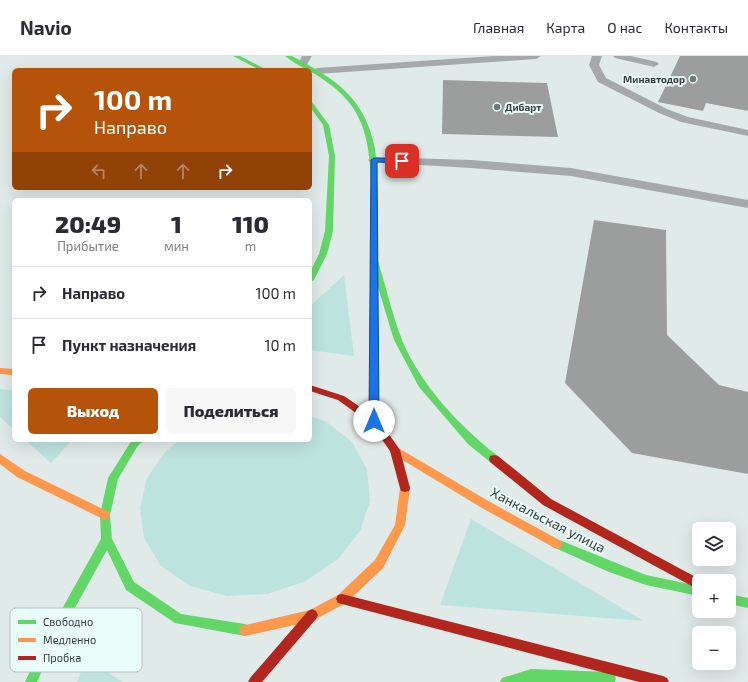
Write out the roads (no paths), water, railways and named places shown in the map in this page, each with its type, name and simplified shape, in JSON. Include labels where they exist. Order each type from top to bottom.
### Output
[{"type":"main road","points":[[236,56],[260,68]]},
{"type":"main road","points":[[288,56],[305,60],[351,98],[365,120],[372,145],[374,160],[374,421]]},
{"type":"main road","points":[[312,106],[326,125],[332,156],[329,231],[323,254],[312,276]]},
{"type":"main road","points":[[374,261],[398,340],[422,385],[471,440],[547,502],[692,581]]},
{"type":"main road","points":[[0,370],[12,372]]},
{"type":"main road","points":[[136,442],[114,478],[105,515],[107,539],[130,586],[179,619],[244,630],[312,615],[342,599],[379,564],[400,525],[405,486],[396,450],[374,421],[341,398],[312,389]]},
{"type":"main road","name":"Ханкальская улица","points":[[396,450],[502,515],[581,555],[647,580],[692,590]]},
{"type":"main road","points":[[0,458],[21,474],[105,515]]},
{"type":"main road","points":[[69,608],[107,539]]},
{"type":"main road","points":[[342,599],[663,682]]},
{"type":"main road","points":[[736,600],[748,603]]},
{"type":"main road","points":[[254,682],[312,615]]},
{"type":"main road","points":[[31,682],[36,672]]},
{"type":"main road","points":[[506,682],[531,675],[653,680]]},
{"type":"lane","points":[[317,71],[473,58],[536,56]]},
{"type":"lane","points":[[597,56],[594,65],[602,80],[663,111],[685,120],[748,133]]},
{"type":"lane","points":[[618,56],[654,64]]},
{"type":"lane","points":[[374,160],[471,164],[571,172],[748,204]]},
{"type":"place","name":"Минавтодор","points":[[693,79]]},
{"type":"place","name":"Дибарт","points":[[497,107]]}]
